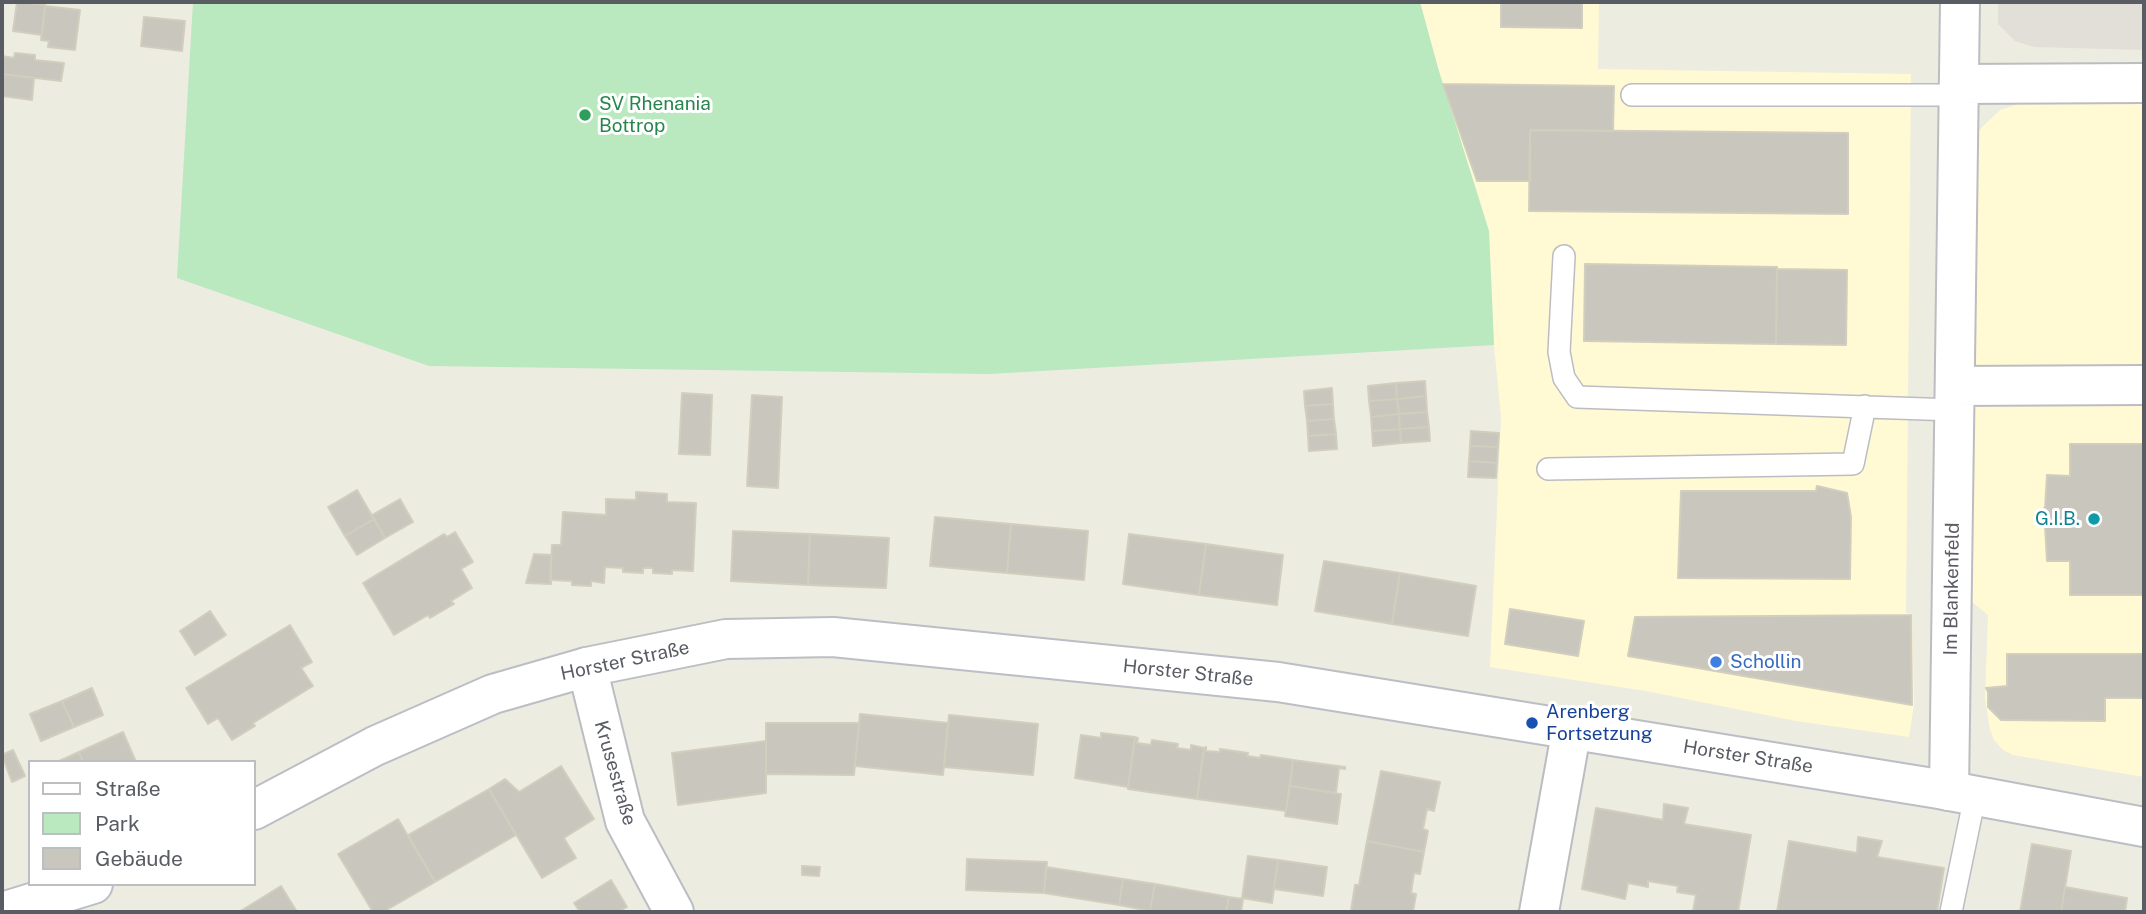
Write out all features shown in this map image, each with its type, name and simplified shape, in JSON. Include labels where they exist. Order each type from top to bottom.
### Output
[{"type":"main road","name":"Im Blankenfeld","points":[[1960,2],[1954,398],[1962,793]]},
{"type":"main road","points":[[1960,89],[2144,83]]},
{"type":"main road","points":[[1954,398],[2144,385]]},
{"type":"main road","name":"Horster Straße","points":[[256,809],[375,746],[493,694],[587,667],[726,639],[833,637],[1278,682],[1962,793],[2144,827]]},
{"type":"main road","name":"Krusestraße","points":[[587,667],[625,821],[674,912]]},
{"type":"main road","points":[[1539,912],[1572,728]]},
{"type":"main road","points":[[2,912],[86,886]]},
{"type":"lane","points":[[1632,95],[1960,89]]},
{"type":"lane","points":[[1564,256],[1559,352],[1564,378],[1577,397],[1866,406],[1954,398]]},
{"type":"lane","points":[[1548,469],[1853,464],[1866,406]]},
{"type":"lane","points":[[1951,912],[1962,793]]},
{"type":"shaded area","points":[[1420,2],[1599,2],[1598,69],[1911,74],[1906,613],[1912,614],[1914,705],[1909,737],[1796,721],[1646,691],[1490,667],[1501,417],[1494,345],[1489,231]]},
{"type":"shaded area","points":[[1998,2],[2144,2],[2144,50],[2034,47],[2015,41],[1998,24]]},
{"type":"shaded area","points":[[2044,101],[2144,101],[2144,777],[2013,755],[2003,750],[1994,740],[1985,698],[1988,615],[1971,601],[1977,132],[2000,110],[2018,104]]},
{"type":"green space","points":[[193,2],[1420,2],[1489,231],[1494,345],[989,374],[429,366],[177,278]]},
{"type":"building","points":[[17,2],[45,5],[42,35],[13,31]]},
{"type":"building","points":[[1501,2],[1582,2],[1582,28],[1501,27]]},
{"type":"building","points":[[45,6],[80,10],[75,50],[48,47],[49,41],[41,40]]},
{"type":"building","points":[[144,17],[185,21],[182,51],[141,46]]},
{"type":"building","points":[[15,53],[35,55],[35,60],[64,63],[61,81],[2,74],[2,56],[14,58]]},
{"type":"building","points":[[2,74],[34,78],[32,100],[2,96]]},
{"type":"building","points":[[1443,84],[1614,86],[1613,131],[1530,130],[1530,181],[1477,181]]},
{"type":"building","points":[[1530,130],[1848,133],[1848,214],[1529,211]]},
{"type":"building","points":[[1585,264],[1777,267],[1776,344],[1584,341]]},
{"type":"building","points":[[1777,269],[1847,270],[1846,345],[1776,344]]},
{"type":"building","points":[[1425,381],[1426,396],[1397,399],[1396,383]]},
{"type":"building","points":[[1396,383],[1397,399],[1369,401],[1368,386]]},
{"type":"building","points":[[1332,388],[1333,404],[1305,406],[1304,391]]},
{"type":"building","points":[[682,393],[712,395],[710,455],[679,454]]},
{"type":"building","points":[[752,395],[782,397],[778,488],[747,486]]},
{"type":"building","points":[[1426,396],[1427,412],[1399,414],[1397,399]]},
{"type":"building","points":[[1397,399],[1399,414],[1371,417],[1369,401]]},
{"type":"building","points":[[1333,404],[1334,419],[1307,421],[1305,406]]},
{"type":"building","points":[[1427,412],[1429,427],[1400,429],[1399,414]]},
{"type":"building","points":[[1399,414],[1400,429],[1372,431],[1371,417]]},
{"type":"building","points":[[1334,419],[1336,434],[1308,436],[1307,421]]},
{"type":"building","points":[[1429,427],[1430,441],[1401,443],[1400,429]]},
{"type":"building","points":[[1400,429],[1401,443],[1373,446],[1372,431]]},
{"type":"building","points":[[1471,431],[1499,433],[1498,447],[1470,446]]},
{"type":"building","points":[[1336,434],[1337,449],[1309,451],[1308,436]]},
{"type":"building","name":"G.I.B.","points":[[2070,444],[2144,444],[2144,595],[2070,595],[2070,561],[2047,561],[2044,508],[2047,475],[2070,476]]},
{"type":"building","points":[[1470,446],[1498,447],[1497,463],[1469,461]]},
{"type":"building","points":[[1469,461],[1497,463],[1496,478],[1468,477]]},
{"type":"building","points":[[1817,486],[1847,493],[1851,517],[1850,579],[1678,578],[1681,491],[1816,491]]},
{"type":"building","points":[[357,490],[374,519],[345,536],[328,507]]},
{"type":"building","points":[[636,492],[667,494],[667,502],[696,503],[693,571],[653,573],[653,568],[643,568],[643,573],[623,572],[623,568],[605,567],[604,583],[591,581],[591,586],[572,585],[572,581],[550,580],[552,545],[561,545],[563,512],[606,515],[606,499],[636,500]]},
{"type":"building","points":[[400,499],[413,522],[385,538],[372,515]]},
{"type":"building","points":[[935,517],[1011,524],[1007,573],[930,566]]},
{"type":"building","points":[[374,519],[385,538],[357,555],[345,536]]},
{"type":"building","points":[[1011,524],[1088,531],[1084,580],[1007,573]]},
{"type":"building","points":[[733,531],[810,534],[808,585],[731,581]]},
{"type":"building","points":[[455,532],[473,562],[461,569],[472,588],[451,601],[454,604],[430,618],[428,615],[394,635],[363,583],[444,534],[447,537]]},
{"type":"building","points":[[810,534],[889,538],[886,588],[808,585]]},
{"type":"building","points":[[1129,534],[1206,544],[1199,595],[1123,584]]},
{"type":"building","points":[[1206,544],[1283,555],[1277,605],[1199,595]]},
{"type":"building","points":[[534,554],[551,555],[551,584],[526,583]]},
{"type":"building","points":[[1324,561],[1400,573],[1392,624],[1315,611]]},
{"type":"building","points":[[1400,573],[1476,586],[1468,636],[1392,624]]},
{"type":"building","points":[[1510,609],[1584,621],[1578,656],[1505,644]]},
{"type":"building","points":[[210,611],[226,635],[195,655],[180,631]]},
{"type":"building","points":[[1911,615],[1912,705],[1628,656],[1635,617]]},
{"type":"building","points":[[290,625],[312,662],[301,668],[313,686],[253,723],[255,726],[232,740],[218,718],[208,724],[186,688]]},
{"type":"building","points":[[2007,654],[2144,654],[2144,698],[2105,698],[2105,721],[2001,720],[1988,707],[1986,688],[2007,686]]},
{"type":"building","points":[[92,688],[103,715],[74,727],[62,701]]},
{"type":"building","points":[[62,701],[74,727],[41,741],[30,714]]},
{"type":"building","points":[[860,714],[948,723],[943,775],[855,766]]},
{"type":"building","points":[[949,715],[1038,724],[1033,775],[944,767]]},
{"type":"building","points":[[766,723],[859,723],[854,775],[766,774]]},
{"type":"building","points":[[123,732],[135,760],[82,760],[79,752]]},
{"type":"building","points":[[1101,733],[1135,737],[1128,787],[1075,778],[1081,735],[1101,738]]},
{"type":"building","points":[[1135,737],[1138,738],[1137,743],[1151,745],[1152,740],[1178,744],[1177,748],[1191,750],[1191,745],[1204,748],[1197,799],[1128,789]]},
{"type":"building","points":[[766,741],[766,793],[678,805],[672,753]]},
{"type":"building","points":[[1206,747],[1206,751],[1220,752],[1220,749],[1248,753],[1247,756],[1260,758],[1261,755],[1293,760],[1286,811],[1197,799]]},
{"type":"building","points":[[13,750],[25,776],[12,782],[2,755]]},
{"type":"building","points":[[79,752],[82,760],[61,760]]},
{"type":"building","points":[[1293,760],[1345,767],[1339,768],[1336,793],[1290,786]]},
{"type":"building","points":[[561,766],[594,819],[564,838],[576,858],[542,878],[489,789],[505,779],[519,792]]},
{"type":"building","points":[[1381,771],[1440,782],[1434,811],[1427,809],[1423,829],[1428,831],[1424,852],[1367,841]]},
{"type":"building","points":[[1290,786],[1341,794],[1337,824],[1285,816]]},
{"type":"building","points":[[489,789],[516,835],[435,882],[408,835]]},
{"type":"building","points":[[1664,804],[1688,808],[1684,824],[1751,835],[1738,912],[1693,911],[1696,895],[1677,892],[1678,886],[1648,881],[1648,887],[1628,883],[1625,899],[1582,889],[1596,808],[1663,820]]},
{"type":"building","points":[[398,819],[435,882],[383,912],[373,912],[338,854]]},
{"type":"building","points":[[1858,837],[1882,841],[1877,857],[1944,868],[1937,912],[1777,912],[1789,841],[1857,853]]},
{"type":"building","points":[[1367,841],[1424,852],[1420,874],[1414,873],[1411,893],[1416,894],[1413,912],[1351,911]]},
{"type":"building","points":[[2032,844],[2071,851],[2061,912],[2020,912]]},
{"type":"building","points":[[1248,856],[1278,860],[1272,903],[1242,898]]},
{"type":"building","points":[[967,859],[1047,862],[1044,893],[966,890]]},
{"type":"building","points":[[1278,860],[1327,867],[1323,896],[1274,889]]},
{"type":"building","points":[[802,866],[820,867],[819,876],[802,875]]},
{"type":"building","points":[[1046,867],[1123,879],[1119,905],[1044,893]]},
{"type":"building","points":[[1123,879],[1155,884],[1150,911],[1119,905]]},
{"type":"building","points":[[611,880],[627,907],[618,912],[580,912],[574,903]]},
{"type":"building","points":[[1155,884],[1229,897],[1226,912],[1150,911]]},
{"type":"building","points":[[281,886],[297,912],[239,912]]},
{"type":"building","points":[[2065,887],[2127,898],[2125,912],[2061,912]]},
{"type":"building","points":[[1229,897],[1243,899],[1241,912],[1226,912]]},
{"type":"place","name":"SV Rhenania Bottrop","points":[[585,115]]},
{"type":"place","name":"G.I.B.","points":[[2094,519]]},
{"type":"place","name":"Schollin","points":[[1716,662]]},
{"type":"place","name":"Arenberg Fortsetzung","points":[[1532,723]]}]
